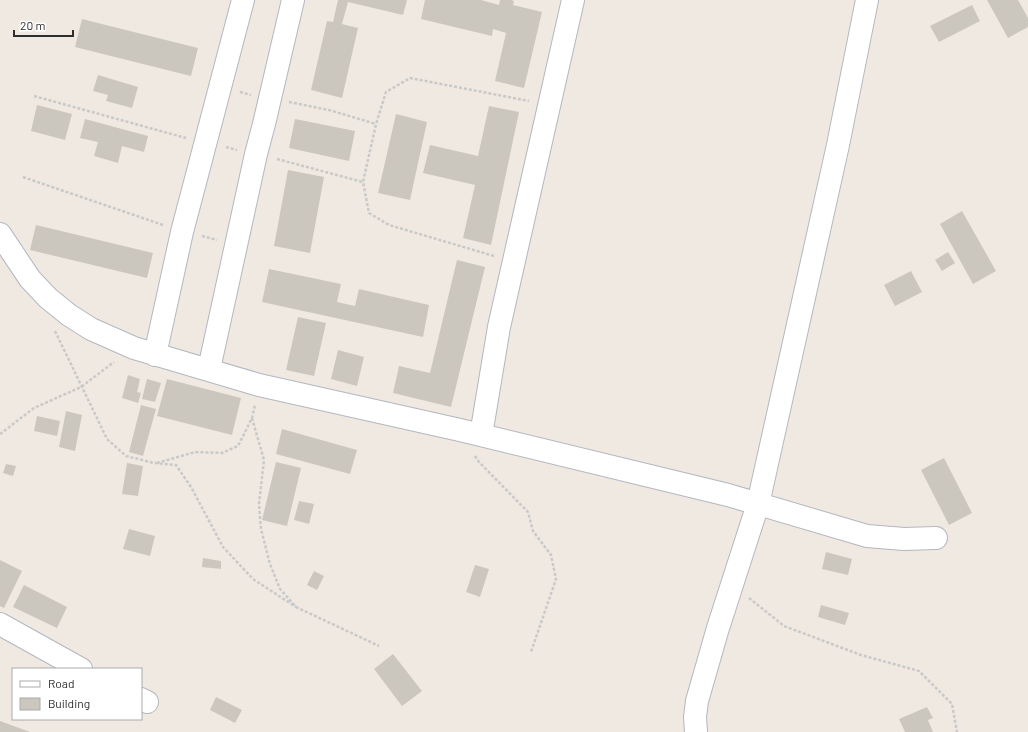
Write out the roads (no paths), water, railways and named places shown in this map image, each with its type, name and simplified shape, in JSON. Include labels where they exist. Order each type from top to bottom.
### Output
[{"type":"street","points":[[155,355],[182,232],[243,0]]},
{"type":"street","points":[[209,369],[256,154],[293,0]]},
{"type":"street","points":[[481,435],[499,327],[573,0]]},
{"type":"street","points":[[696,732],[695,717],[697,701],[718,628],[758,504],[838,145],[867,0]]},
{"type":"street","points":[[0,234],[30,279],[48,298],[91,329],[134,348],[155,355],[209,369],[259,385],[481,435],[758,504],[867,536],[904,539],[936,538]]},
{"type":"street","points":[[0,624],[78,668]]}]
